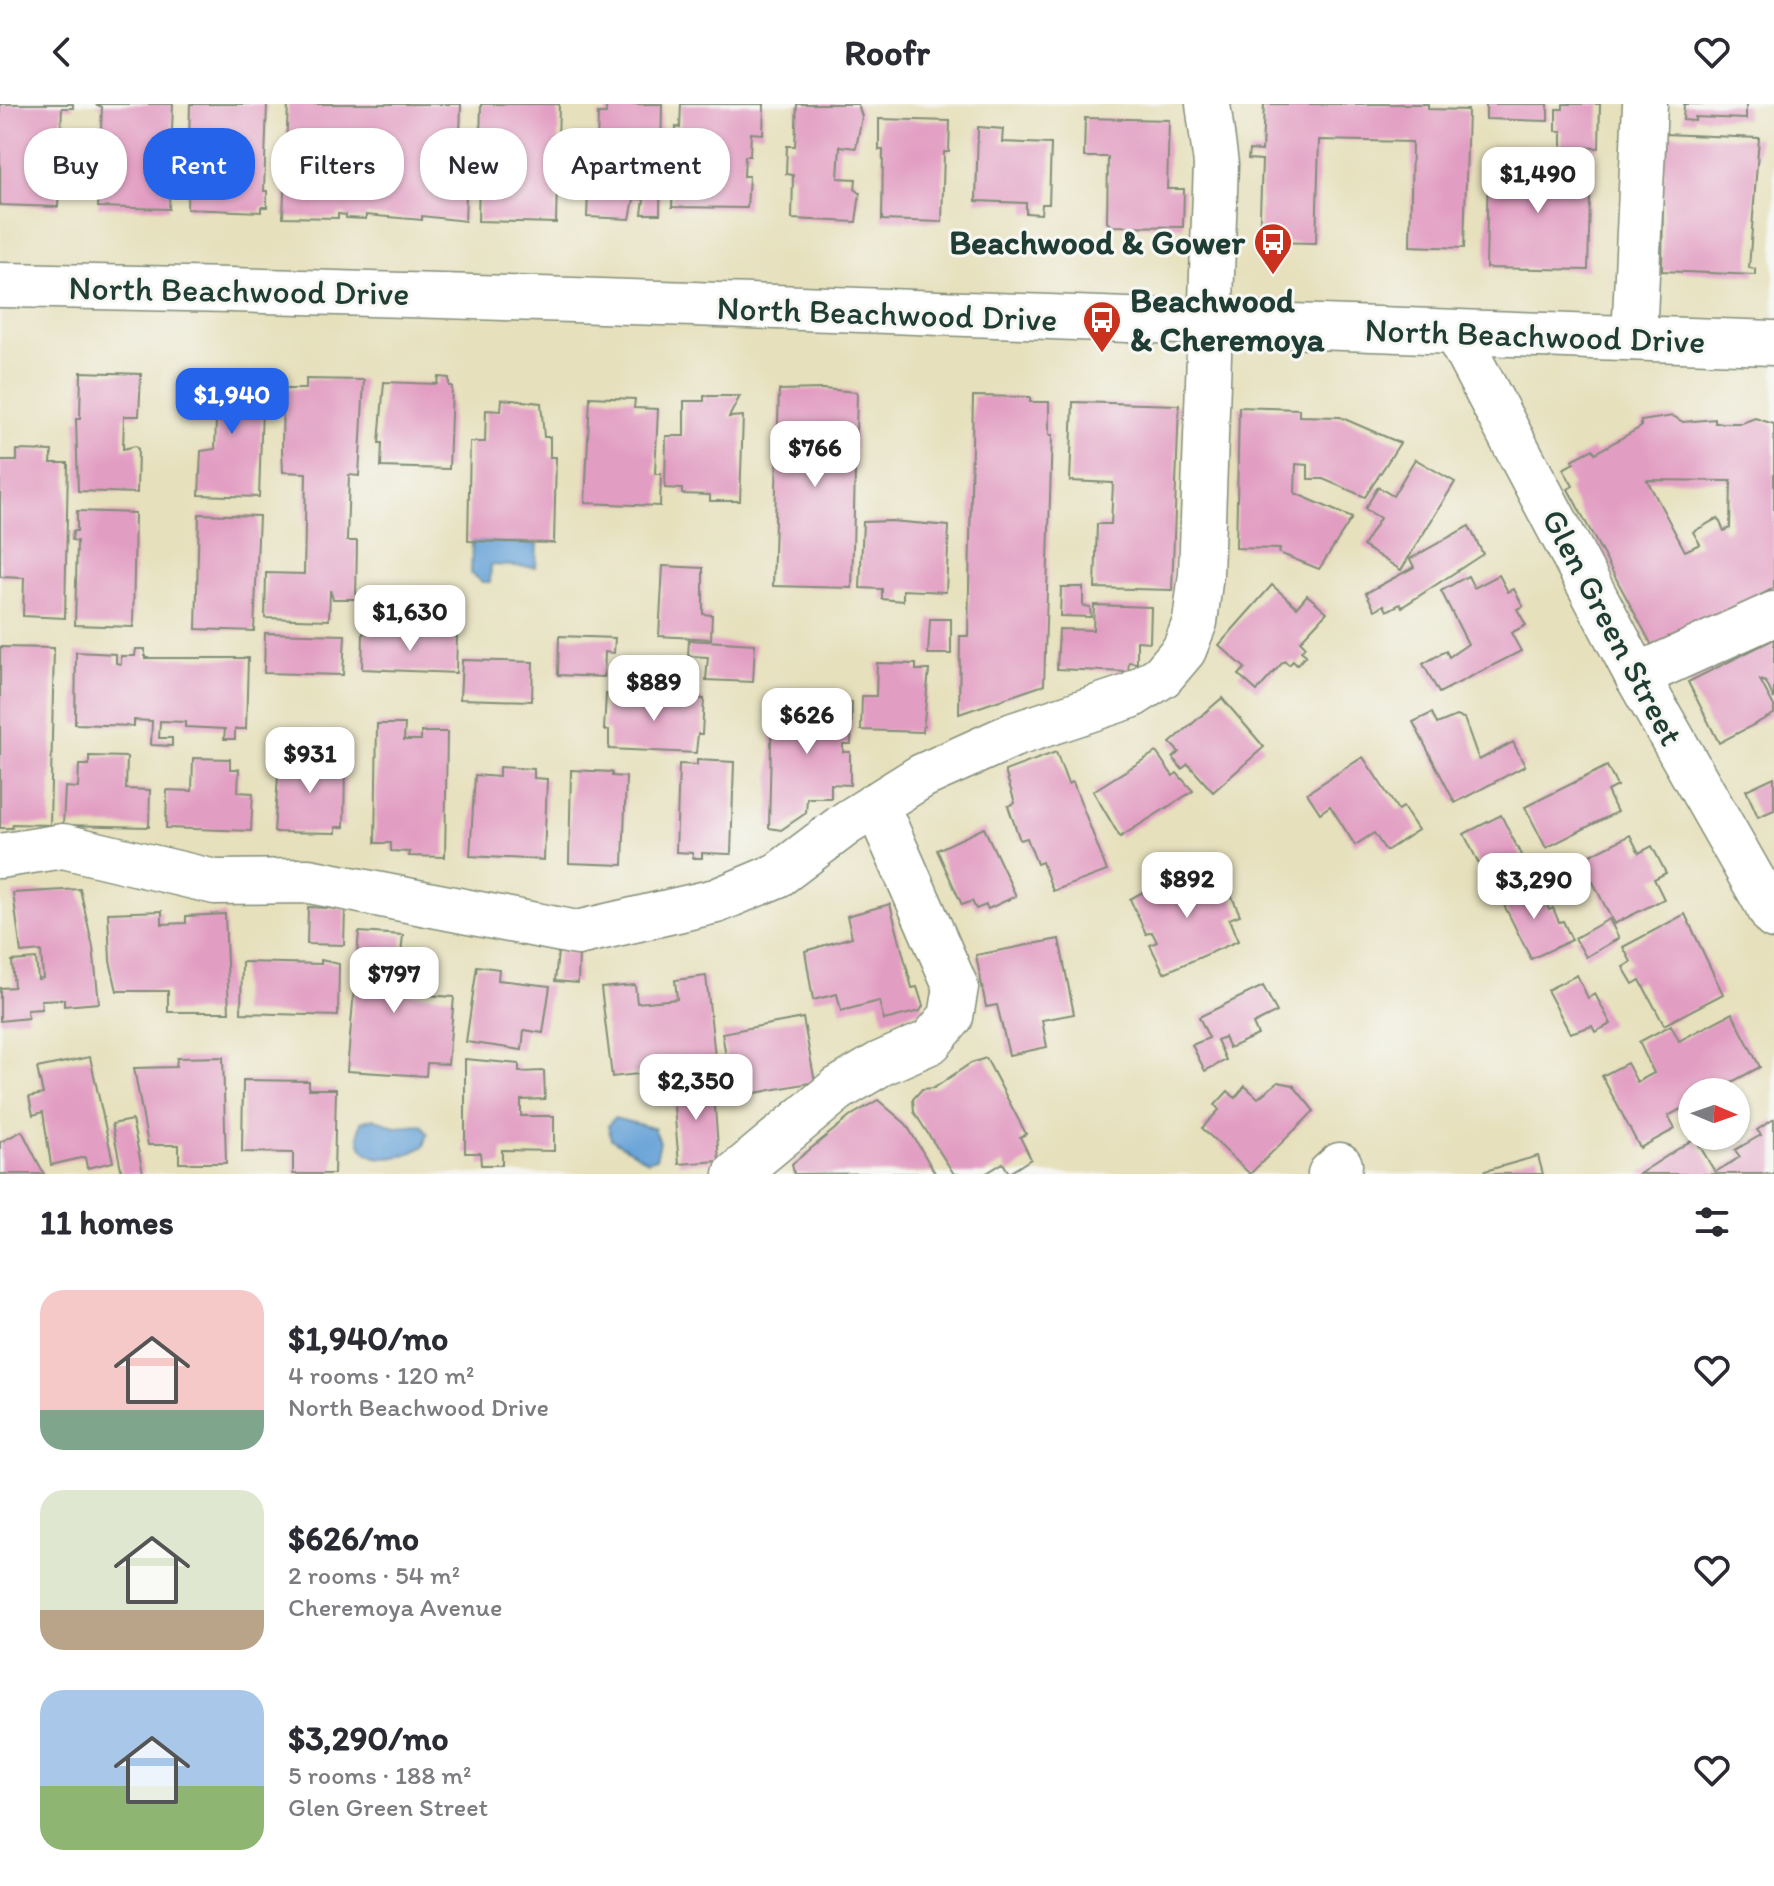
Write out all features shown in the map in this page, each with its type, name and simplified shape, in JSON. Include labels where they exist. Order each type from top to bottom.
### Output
[{"type":"street","points":[[0,856],[63,846],[215,882],[309,881],[577,933],[716,901],[766,880],[922,776],[1013,735],[1131,696],[1162,676],[1184,650],[1195,622],[1201,574],[1212,325],[1216,164],[1208,104]]},
{"type":"street","points":[[1634,338],[1645,104]]},
{"type":"street","name":"North Beachwood Drive","points":[[0,285],[380,292],[1212,325],[1774,343]]},
{"type":"street","name":"Glen Green Street","points":[[1456,333],[1637,676],[1774,917]]},
{"type":"street","points":[[1637,676],[1774,614]]},
{"type":"street","points":[[736,1174],[838,1089],[880,1064],[930,1042],[951,1017],[956,987],[876,804]]},
{"type":"water","points":[[472,541],[537,544],[536,567],[491,565],[490,582],[482,582],[471,574]]},
{"type":"water","points":[[373,1118],[395,1127],[422,1125],[428,1134],[424,1146],[389,1158],[368,1154],[359,1137],[361,1122]]},
{"type":"water","points":[[614,1118],[654,1128],[660,1142],[656,1158],[648,1161],[611,1139],[608,1125]]},
{"type":"building","points":[[0,104],[73,104],[73,108],[62,108],[61,128],[24,128],[24,200],[58,200],[58,207],[0,205]]},
{"type":"building","points":[[95,104],[173,104],[172,128],[143,128],[143,200],[169,200],[169,209],[98,207],[98,200],[127,200],[127,128],[101,128],[102,107]]},
{"type":"building","points":[[190,104],[267,104],[264,191],[267,191],[267,207],[261,207],[261,212],[187,209],[187,200],[255,200],[255,128],[189,128]]},
{"type":"building","points":[[288,104],[461,104],[460,128],[420,128],[420,200],[466,200],[465,221],[422,216],[422,220],[366,215],[366,219],[346,218],[346,215],[338,214],[338,218],[283,217],[284,200],[404,200],[404,128],[287,128]]},
{"type":"building","points":[[481,104],[559,104],[558,128],[543,128],[543,200],[557,200],[556,223],[478,221],[479,200],[527,200],[527,128],[480,128]]},
{"type":"building","points":[[606,104],[662,104],[662,128],[598,128],[598,114],[606,114]]},
{"type":"building","points":[[681,104],[764,104],[763,134],[751,133],[750,156],[745,156],[744,176],[749,176],[747,208],[672,207],[672,200],[730,200],[730,128],[680,128]]},
{"type":"building","points":[[797,104],[858,104],[862,117],[856,148],[840,146],[838,178],[856,179],[855,189],[860,193],[856,222],[792,219],[793,175],[786,174],[787,146],[795,146]]},
{"type":"building","points":[[1264,104],[1428,104],[1428,109],[1468,110],[1464,248],[1410,246],[1412,142],[1319,140],[1316,243],[1259,242],[1262,160],[1248,159],[1249,150],[1262,151]]},
{"type":"building","points":[[1486,104],[1548,104],[1548,121],[1486,119]]},
{"type":"building","points":[[1563,104],[1600,104],[1599,148],[1562,147],[1562,131],[1556,131],[1556,109],[1563,109]]},
{"type":"building","points":[[1684,104],[1746,104],[1746,119],[1695,117],[1695,121],[1683,120]]},
{"type":"building","points":[[1085,118],[1169,120],[1167,189],[1184,189],[1183,227],[1111,226],[1107,222],[1108,157],[1084,157]]},
{"type":"building","points":[[879,119],[950,121],[949,152],[944,152],[942,222],[882,220],[883,150],[879,150]]},
{"type":"building","points":[[978,127],[1003,129],[1002,142],[1051,144],[1049,204],[1042,204],[1041,214],[1026,213],[1026,203],[976,201]]},
{"type":"building","points":[[1664,134],[1759,138],[1749,268],[1755,269],[1755,275],[1662,271]]},
{"type":"building","points":[[1488,161],[1591,163],[1588,270],[1486,268]]},
{"type":"building","points":[[588,200],[634,200],[630,219],[587,217]]},
{"type":"building","points":[[644,200],[660,200],[660,214],[642,214]]},
{"type":"building","points":[[81,372],[141,374],[139,416],[124,416],[123,449],[135,446],[138,449],[137,493],[78,491],[76,419],[80,419]]},
{"type":"building","points":[[202,375],[263,377],[259,497],[199,495],[201,451],[215,449],[216,419],[200,418]]},
{"type":"building","points":[[438,377],[449,378],[449,386],[452,386],[449,469],[381,467],[382,443],[379,443],[384,382],[437,384]]},
{"type":"building","points":[[306,379],[364,380],[359,476],[349,475],[347,541],[357,541],[356,599],[333,599],[330,590],[329,620],[265,618],[266,573],[304,574],[306,473],[283,472],[282,449],[283,389],[306,389]]},
{"type":"building","points":[[779,390],[857,392],[852,588],[773,586]]},
{"type":"building","points":[[704,396],[740,396],[729,417],[743,416],[740,501],[710,501],[710,495],[682,494],[682,489],[665,488],[666,436],[684,436],[684,401],[704,401]]},
{"type":"building","points":[[973,396],[1030,397],[1030,402],[1049,402],[1049,435],[1052,435],[1044,685],[959,714],[960,636],[968,636]]},
{"type":"building","points":[[590,397],[635,399],[634,408],[658,409],[655,474],[661,474],[660,506],[585,503]]},
{"type":"building","points":[[502,399],[541,403],[544,437],[550,437],[550,457],[556,457],[554,543],[468,541],[470,442],[485,442],[486,410],[501,411]]},
{"type":"building","points":[[1073,402],[1179,405],[1172,590],[1095,588],[1097,524],[1111,524],[1113,483],[1070,481]]},
{"type":"building","points":[[1239,407],[1299,409],[1299,416],[1340,417],[1400,443],[1365,497],[1323,479],[1308,479],[1308,465],[1296,464],[1295,493],[1352,518],[1319,569],[1279,553],[1280,549],[1236,548]]},
{"type":"building","points":[[1673,416],[1683,422],[1715,419],[1715,423],[1742,423],[1755,418],[1774,424],[1774,588],[1656,653],[1568,489],[1573,486],[1563,469],[1574,463],[1572,460],[1593,449],[1595,453],[1641,427],[1641,421]],"holes":[[[1647,480],[1731,481],[1730,528],[1724,531],[1718,518],[1693,532],[1700,544],[1685,551]]]},
{"type":"building","points":[[17,450],[52,451],[51,463],[68,463],[65,618],[23,616],[24,578],[0,577],[0,461],[17,461]]},
{"type":"building","points":[[1415,459],[1455,482],[1401,570],[1363,546],[1380,518],[1365,509],[1378,487],[1393,496]]},
{"type":"building","points":[[77,511],[135,513],[133,627],[75,625],[77,541],[72,540],[73,531],[77,531]]},
{"type":"building","points":[[199,514],[259,516],[254,631],[196,629]]},
{"type":"building","points":[[863,522],[949,526],[946,592],[903,590],[903,601],[882,599],[882,589],[860,588]]},
{"type":"building","points":[[1469,526],[1483,554],[1402,607],[1400,604],[1387,611],[1384,605],[1375,610],[1366,593],[1414,567],[1410,559]]},
{"type":"building","points":[[663,566],[703,568],[703,614],[712,615],[711,639],[659,636]]},
{"type":"building","points":[[1499,575],[1508,592],[1514,589],[1523,606],[1517,609],[1526,625],[1511,633],[1521,651],[1439,693],[1423,664],[1446,651],[1449,657],[1468,644],[1441,591],[1468,576],[1474,588]]},
{"type":"building","points":[[1272,585],[1297,607],[1307,595],[1327,612],[1300,641],[1305,646],[1301,651],[1306,655],[1297,665],[1293,661],[1289,665],[1284,661],[1257,691],[1239,675],[1245,668],[1219,645]]},
{"type":"building","points":[[1061,587],[1083,587],[1083,606],[1090,607],[1091,617],[1060,616]]},
{"type":"building","points":[[1094,605],[1151,607],[1150,642],[1137,641],[1137,663],[1129,662],[1128,672],[1057,669],[1059,629],[1093,630]]},
{"type":"building","points":[[930,619],[951,619],[951,654],[928,654]]},
{"type":"building","points":[[265,633],[345,635],[343,675],[264,673]]},
{"type":"building","points":[[363,633],[457,636],[456,673],[362,669]]},
{"type":"building","points":[[559,636],[615,638],[614,653],[605,652],[604,677],[558,675]]},
{"type":"building","points":[[1774,639],[1774,699],[1766,682],[1760,680],[1774,706],[1774,714],[1719,743],[1688,682]]},
{"type":"building","points":[[689,640],[755,644],[753,682],[706,680],[708,657],[688,656]]},
{"type":"building","points":[[0,647],[54,648],[50,825],[13,824],[12,828],[0,828]]},
{"type":"building","points":[[136,649],[145,649],[145,658],[248,658],[246,729],[235,729],[235,739],[224,739],[225,729],[185,727],[185,722],[160,721],[159,738],[172,738],[172,746],[151,745],[152,721],[134,720],[134,726],[75,724],[76,652],[116,654],[116,663],[121,664],[121,656],[135,656]]},
{"type":"building","points":[[462,660],[533,662],[532,701],[460,699]]},
{"type":"building","points":[[877,663],[916,664],[916,670],[929,670],[923,732],[861,730],[862,696],[876,696]]},
{"type":"building","points":[[606,694],[704,699],[702,734],[698,734],[696,753],[609,749],[609,730],[604,730]]},
{"type":"building","points":[[1222,698],[1264,747],[1213,792],[1188,764],[1182,769],[1173,758],[1179,752],[1170,743]]},
{"type":"building","points":[[772,701],[852,702],[851,744],[843,744],[843,752],[850,752],[850,785],[831,784],[831,798],[807,798],[806,813],[781,830],[769,828]]},
{"type":"building","points":[[1432,713],[1437,724],[1456,716],[1464,718],[1479,760],[1513,742],[1525,766],[1455,803],[1413,722]]},
{"type":"building","points":[[377,724],[405,724],[404,740],[421,740],[421,732],[447,732],[445,857],[409,856],[410,852],[391,851],[391,843],[375,843]]},
{"type":"building","points":[[1056,752],[1068,784],[1073,782],[1107,871],[1053,891],[1042,862],[1037,864],[1027,838],[1020,840],[1008,806],[1015,803],[1005,771]]},
{"type":"building","points":[[1156,752],[1173,776],[1177,773],[1193,791],[1120,837],[1093,791]]},
{"type":"building","points":[[89,756],[127,757],[126,789],[150,790],[149,827],[63,825],[65,787],[78,788],[79,765],[89,765]]},
{"type":"building","points":[[294,757],[337,757],[338,763],[345,763],[344,827],[336,827],[336,833],[274,832],[279,762]]},
{"type":"building","points":[[1363,757],[1398,810],[1403,807],[1418,830],[1386,851],[1374,833],[1355,845],[1330,806],[1320,813],[1307,793]]},
{"type":"building","points":[[193,758],[230,759],[230,769],[239,769],[238,792],[253,793],[251,831],[166,828],[167,790],[192,791]]},
{"type":"building","points":[[697,760],[734,762],[731,854],[702,853],[702,858],[693,858],[693,853],[676,852],[679,764],[697,765]]},
{"type":"building","points":[[1607,766],[1617,786],[1607,791],[1617,812],[1546,848],[1525,807]]},
{"type":"building","points":[[499,767],[534,769],[534,778],[547,779],[544,860],[470,856],[475,775],[499,777]]},
{"type":"building","points":[[571,770],[612,772],[612,776],[626,777],[623,865],[569,863]]},
{"type":"building","points":[[1774,777],[1774,810],[1758,817],[1746,790]]},
{"type":"building","points":[[1501,815],[1525,863],[1488,882],[1464,834]]},
{"type":"building","points":[[984,828],[1016,896],[988,909],[986,905],[976,909],[972,901],[962,905],[937,850]]},
{"type":"building","points":[[1630,835],[1639,853],[1652,846],[1666,873],[1654,879],[1664,899],[1614,924],[1593,882],[1586,885],[1575,863]]},
{"type":"building","points":[[1174,875],[1182,894],[1223,876],[1240,915],[1229,919],[1238,941],[1164,973],[1150,945],[1157,942],[1152,932],[1146,934],[1130,899]]},
{"type":"building","points":[[1516,885],[1518,891],[1531,886],[1537,897],[1543,894],[1549,910],[1553,908],[1559,922],[1563,921],[1572,940],[1531,959],[1498,893]]},
{"type":"building","points":[[80,889],[93,947],[99,1003],[64,1006],[64,999],[41,1000],[42,1009],[27,1010],[28,1018],[0,1021],[0,988],[14,987],[12,961],[36,959],[38,979],[43,978],[41,951],[21,953],[13,893]]},
{"type":"building","points":[[890,904],[912,988],[917,987],[923,1006],[920,1011],[884,1020],[879,1001],[841,1011],[837,994],[813,1000],[805,951],[852,937],[847,916]]},
{"type":"building","points":[[308,907],[345,909],[344,945],[307,944]]},
{"type":"building","points":[[162,911],[162,924],[186,923],[186,916],[225,914],[229,1012],[168,1012],[168,991],[117,991],[110,961],[108,913]]},
{"type":"building","points":[[1685,914],[1723,994],[1664,1025],[1640,980],[1633,984],[1623,967],[1631,962],[1623,947]]},
{"type":"building","points":[[1609,919],[1619,938],[1586,957],[1575,938]]},
{"type":"building","points":[[359,932],[403,935],[397,993],[454,997],[448,1064],[427,1063],[426,1076],[347,1071]]},
{"type":"building","points":[[1059,939],[1074,1014],[1042,1020],[1047,1047],[1009,1055],[997,1005],[986,1007],[976,955]]},
{"type":"building","points":[[558,952],[579,953],[578,983],[555,981]]},
{"type":"building","points":[[321,960],[339,964],[338,1016],[241,1013],[242,962],[321,964]]},
{"type":"building","points":[[477,966],[499,969],[498,980],[550,986],[543,1033],[524,1030],[522,1050],[466,1042]]},
{"type":"building","points":[[1577,975],[1588,998],[1595,994],[1611,1024],[1595,1032],[1592,1026],[1570,1033],[1547,990]]},
{"type":"building","points":[[706,976],[716,1065],[612,1077],[601,988],[635,985],[637,1003],[677,999],[675,980]]},
{"type":"building","points":[[1263,986],[1277,1012],[1253,1024],[1258,1035],[1229,1048],[1224,1037],[1217,1040],[1226,1060],[1205,1071],[1192,1045],[1209,1038],[1199,1017]]},
{"type":"building","points":[[1732,1013],[1760,1067],[1739,1078],[1678,1078],[1678,1111],[1668,1116],[1675,1129],[1640,1148],[1602,1076],[1627,1063],[1637,1082],[1654,1073],[1639,1042],[1671,1025],[1679,1041]]},
{"type":"building","points":[[803,1018],[815,1082],[733,1097],[722,1033]]},
{"type":"building","points":[[90,1057],[113,1162],[87,1168],[85,1157],[51,1165],[43,1112],[33,1115],[29,1097],[43,1094],[37,1068]]},
{"type":"building","points":[[223,1057],[226,1163],[179,1163],[179,1145],[148,1145],[134,1068],[176,1067],[177,1058]]},
{"type":"building","points":[[986,1058],[1026,1134],[1020,1137],[1031,1159],[1009,1173],[1003,1163],[985,1174],[954,1174],[914,1112],[913,1099],[922,1089],[934,1088],[971,1063]]},
{"type":"building","points":[[465,1059],[519,1064],[519,1072],[544,1071],[545,1099],[521,1100],[521,1116],[554,1116],[554,1151],[502,1150],[502,1165],[481,1165],[480,1153],[465,1153]]},
{"type":"building","points":[[243,1080],[309,1081],[309,1089],[336,1089],[334,1174],[293,1174],[293,1153],[242,1152]]},
{"type":"building","points":[[713,1081],[719,1161],[679,1164],[672,1084]]},
{"type":"building","points":[[1278,1082],[1293,1085],[1314,1111],[1250,1174],[1202,1128],[1219,1110],[1215,1105],[1228,1091],[1235,1098],[1245,1086],[1258,1098]]},
{"type":"building","points":[[878,1100],[906,1124],[935,1173],[794,1174],[792,1164],[852,1115]]},
{"type":"building","points":[[1774,1119],[1774,1174],[1639,1174],[1678,1149],[1702,1150],[1715,1172],[1740,1157],[1735,1150],[1750,1150],[1750,1141],[1761,1135],[1757,1130]]},
{"type":"building","points":[[132,1120],[143,1174],[122,1174],[112,1124]]},
{"type":"building","points":[[22,1131],[44,1174],[0,1174],[0,1142]]},
{"type":"building","points":[[1538,1156],[1543,1174],[1486,1174],[1485,1171]]},
{"type":"place","name":"Beachwood & Gower","points":[[1273,276]]},
{"type":"place","name":"Beachwood & Cheremoya","points":[[1102,354]]}]
